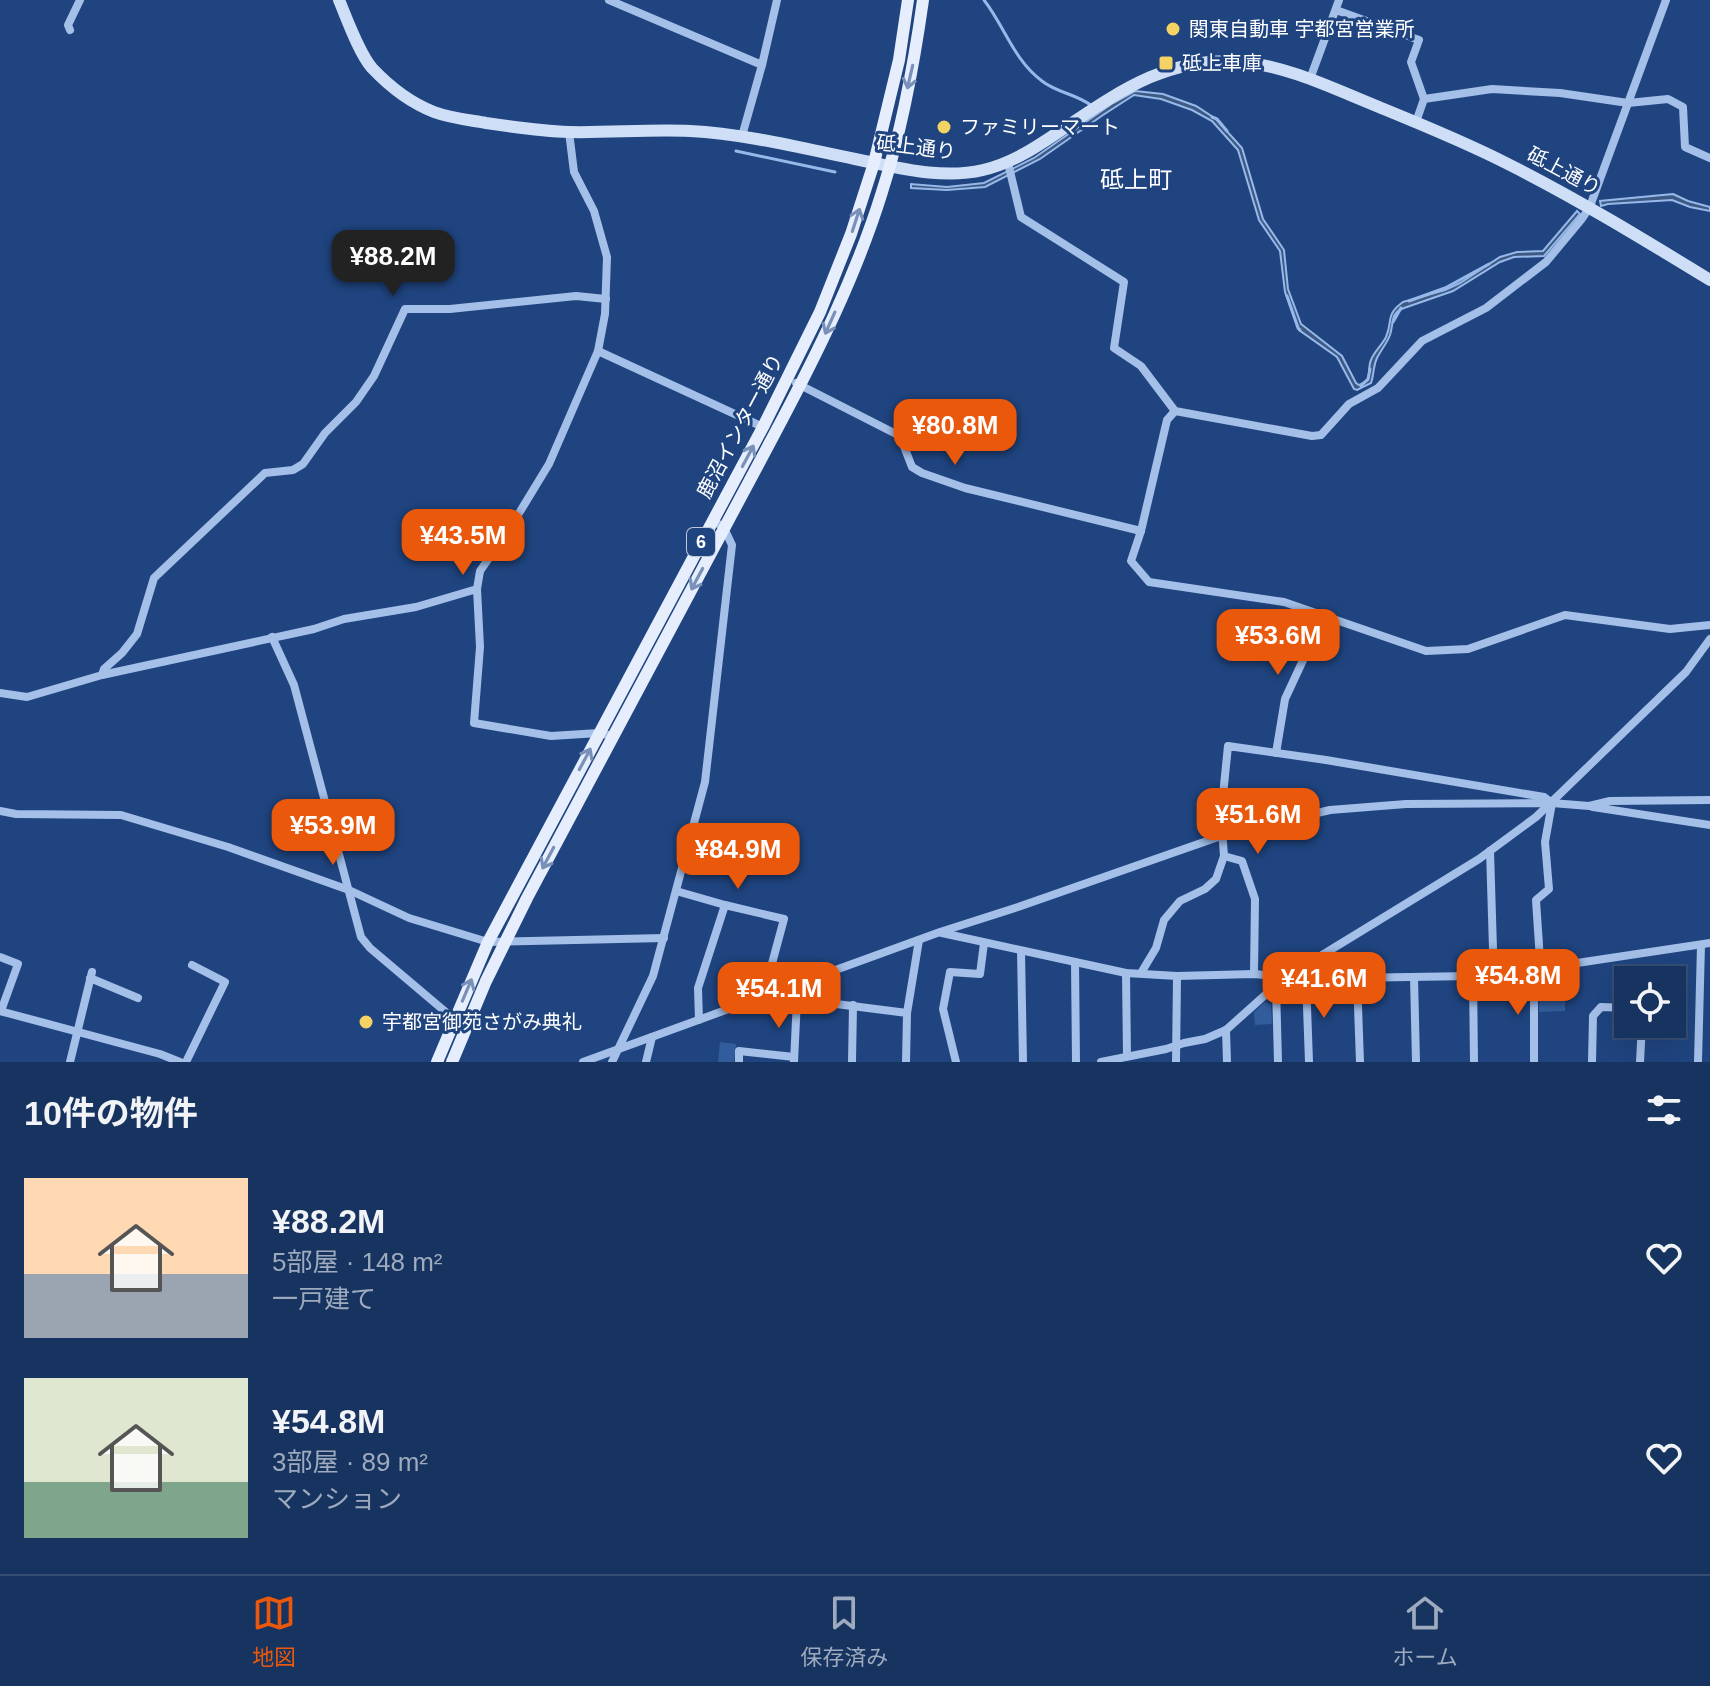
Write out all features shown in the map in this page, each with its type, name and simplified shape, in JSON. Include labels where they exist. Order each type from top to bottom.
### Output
[{"type":"main road","name":"鹿沼インター通り","points":[[452,1062],[505,941],[613,736],[763,427],[794,382],[839,266],[874,163],[899,60],[908,0]]},
{"type":"main road","name":"鹿沼インター通り","points":[[437,1062],[488,942],[853,271],[890,165],[914,63],[923,0]]},
{"type":"street","points":[[70,30],[68,25],[80,0]]},
{"type":"street","name":"砥上通り","points":[[339,0],[370,66],[405,97],[434,112],[466,120],[569,132],[687,131],[742,136],[874,163],[942,173],[960,174],[1008,163],[1126,87],[1171,68],[1197,63],[1239,62],[1268,66],[1310,79],[1503,161],[1590,207],[1710,280]]},
{"type":"street","points":[[609,0],[762,65]]},
{"type":"street","points":[[742,136],[777,0]]},
{"type":"street","points":[[1310,79],[1339,0]]},
{"type":"street","points":[[1008,163],[1021,217],[1124,282],[1114,348],[1141,366],[1175,411],[1312,436],[1321,435],[1349,404],[1378,388],[1422,341],[1486,308],[1546,262],[1590,207],[1666,0]]},
{"type":"street","points":[[1336,10],[1419,40],[1411,62],[1424,99],[1416,122]]},
{"type":"street","points":[[1424,99],[1492,89],[1560,93],[1628,103],[1668,99],[1683,107],[1685,147],[1710,158]]},
{"type":"street","points":[[569,132],[574,172],[594,211],[607,257],[605,314],[598,351],[549,464],[480,571],[477,589],[480,647],[474,723],[551,736],[599,733],[613,736]]},
{"type":"street","points":[[102,675],[137,634],[154,578],[265,473],[293,470],[303,464],[374,376],[405,309],[450,309],[576,296],[606,299]]},
{"type":"street","points":[[598,351],[763,427]]},
{"type":"street","points":[[794,382],[900,436],[912,467],[922,473],[965,488],[1141,531]]},
{"type":"street","points":[[1175,411],[1167,420],[1131,561],[1149,582],[1284,602],[1426,651],[1468,649],[1565,615],[1670,629],[1710,625]]},
{"type":"street","points":[[612,1062],[653,976],[705,782],[732,545],[718,524]]},
{"type":"street","points":[[0,693],[27,697],[102,675],[314,629],[344,619],[416,607],[477,589]]},
{"type":"street","points":[[1276,753],[1285,699],[1324,615]]},
{"type":"street","points":[[272,637],[294,685],[361,937],[454,1019]]},
{"type":"street","points":[[1101,1062],[1166,1049],[1226,1030],[1279,982],[1490,851],[1552,803],[1686,672],[1710,639]]},
{"type":"street","points":[[1141,973],[1156,948],[1164,920],[1180,901],[1205,889],[1216,879],[1224,856],[1221,815],[1228,746],[1544,797],[1552,803]]},
{"type":"street","points":[[1589,806],[1610,801],[1710,800]]},
{"type":"street","points":[[1534,1062],[1534,972],[1540,960],[1536,900],[1549,889],[1545,842],[1552,803]]},
{"type":"street","points":[[583,1062],[940,932],[1224,835],[1330,810],[1406,804],[1552,803],[1710,825]]},
{"type":"street","points":[[0,811],[16,814],[121,815],[228,847],[349,890],[409,918],[488,942],[664,938]]},
{"type":"street","points":[[1490,851],[1493,949]]},
{"type":"street","points":[[1224,856],[1242,861],[1255,899],[1254,974]]},
{"type":"street","points":[[676,891],[784,919],[763,997]]},
{"type":"street","points":[[699,1020],[698,988],[725,905]]},
{"type":"street","points":[[940,932],[1126,973],[1274,976],[1279,982],[1278,1062]]},
{"type":"street","points":[[906,1062],[907,1013],[919,940]]},
{"type":"street","points":[[956,1062],[943,1009],[950,972],[980,974],[984,943]]},
{"type":"street","points":[[1279,982],[1534,972],[1705,944],[1698,1062]]},
{"type":"street","points":[[1021,951],[1023,1062]]},
{"type":"street","points":[[0,957],[18,964],[0,1011],[180,1062]]},
{"type":"street","points":[[1075,962],[1076,1062]]},
{"type":"street","points":[[186,1062],[225,982],[192,965]]},
{"type":"street","points":[[1121,1059],[1126,973]]},
{"type":"street","points":[[70,1062],[91,975],[138,998]]},
{"type":"street","points":[[1176,1062],[1177,976]]},
{"type":"street","points":[[1473,976],[1474,1062]]},
{"type":"street","points":[[1414,977],[1416,1062]]},
{"type":"street","points":[[1357,978],[1360,1062]]},
{"type":"street","points":[[1306,979],[1309,1062]]},
{"type":"street","points":[[739,1062],[739,1051],[794,1060],[797,985]]},
{"type":"street","points":[[797,999],[907,1013]]},
{"type":"street","points":[[852,1062],[853,1005]]},
{"type":"street","points":[[1592,1062],[1593,1016],[1601,1007],[1614,1007]]},
{"type":"street","points":[[1226,1030],[1227,1062]]},
{"type":"street","points":[[646,1062],[652,1037]]},
{"type":"street","points":[[1640,1062],[1641,1038]]},
{"type":"shaded area","points":[[1135,91],[1163,94],[1196,106],[1216,119],[1242,148],[1263,219],[1284,250],[1288,289],[1301,324],[1342,356],[1359,385],[1368,380],[1371,360],[1386,337],[1392,315],[1403,302],[1445,290],[1500,257],[1517,252],[1543,251],[1577,211],[1580,214],[1544,256],[1514,257],[1500,262],[1453,291],[1398,311],[1389,338],[1376,361],[1371,383],[1357,390],[1337,357],[1299,330],[1285,292],[1280,251],[1259,220],[1238,150],[1212,121],[1192,110],[1161,99],[1134,95],[1040,159],[985,187],[947,190],[911,188],[911,184],[947,187],[984,183],[1034,158]]},
{"type":"shaded area","points":[[1673,194],[1710,207],[1710,211],[1672,200],[1601,206],[1600,201]]},
{"type":"shaded area","points":[[1565,972],[1565,1011],[1539,1012],[1539,981],[1543,975]]},
{"type":"shaded area","points":[[1334,984],[1350,984],[1354,988],[1353,999],[1334,999]]},
{"type":"shaded area","points":[[1265,1002],[1271,1005],[1272,1024],[1255,1025],[1254,1012]]},
{"type":"shaded area","points":[[720,1042],[736,1044],[734,1062],[718,1062]]},
{"type":"waterway","points":[[984,0],[1016,53],[1032,72],[1048,85],[1092,106]]},
{"type":"waterway","points":[[1212,117],[1227,131]]},
{"type":"waterway","points":[[736,151],[835,172]]},
{"type":"waterway","points":[[1409,301],[1445,288],[1489,264]]},
{"type":"waterway","points":[[1287,296],[1300,330]]},
{"type":"waterway","points":[[1393,322],[1401,308]]},
{"type":"waterway","points":[[1361,386],[1368,379],[1370,369]]},
{"type":"place","name":"関東自動車 宇都宮営業所","points":[[1173,29]]},
{"type":"place","name":"砥上車庫","points":[[1166,63]]},
{"type":"place","name":"ファミリーマート","points":[[944,127]]},
{"type":"place","name":"宇都宮御苑さがみ典礼","points":[[366,1022]]},
{"type":"district","name":"砥上町","points":[[1136,180]]}]
